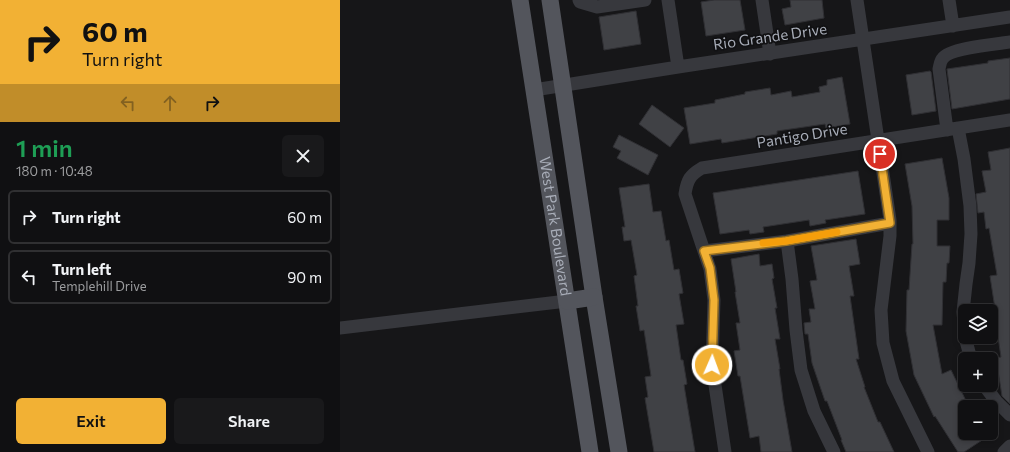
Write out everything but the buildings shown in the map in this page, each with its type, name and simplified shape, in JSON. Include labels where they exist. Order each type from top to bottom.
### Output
[{"type":"main road","name":"West Park Boulevard","points":[[520,0],[590,452]]},
{"type":"main road","name":"West Park Boulevard","points":[[550,0],[594,297],[619,452]]},
{"type":"main road","points":[[567,301],[594,297]]},
{"type":"street","points":[[578,0],[597,7],[645,0]]},
{"type":"street","points":[[668,0],[678,67]]},
{"type":"street","points":[[762,0],[770,54]]},
{"type":"street","points":[[857,0],[890,223],[890,236],[881,310],[883,343],[893,381],[928,452]]},
{"type":"street","points":[[949,0],[953,26]]},
{"type":"street","name":"Rio Grande Drive","points":[[534,90],[1010,17]]},
{"type":"street","points":[[964,304],[971,234],[970,206],[964,159],[953,129],[939,69],[940,63],[944,56],[950,53],[1010,42]]},
{"type":"street","name":"Pantigo Drive","points":[[704,251],[686,194],[686,186],[689,178],[702,168],[1010,120]]},
{"type":"street","points":[[725,452],[712,365],[714,300],[710,268],[704,251],[786,241],[890,223]]},
{"type":"street","points":[[786,241],[792,279],[801,370],[814,411],[834,452]]},
{"type":"street","points":[[340,328],[567,301]]},
{"type":"street","points":[[989,392],[1010,415]]},
{"type":"street","points":[[1004,452],[1010,446]]},
{"type":"slow traffic","points":[[763,243],[786,241],[837,232]]},
{"type":"route","points":[[712,365],[714,300],[710,268],[704,251],[786,241],[890,223],[880,154]]}]
